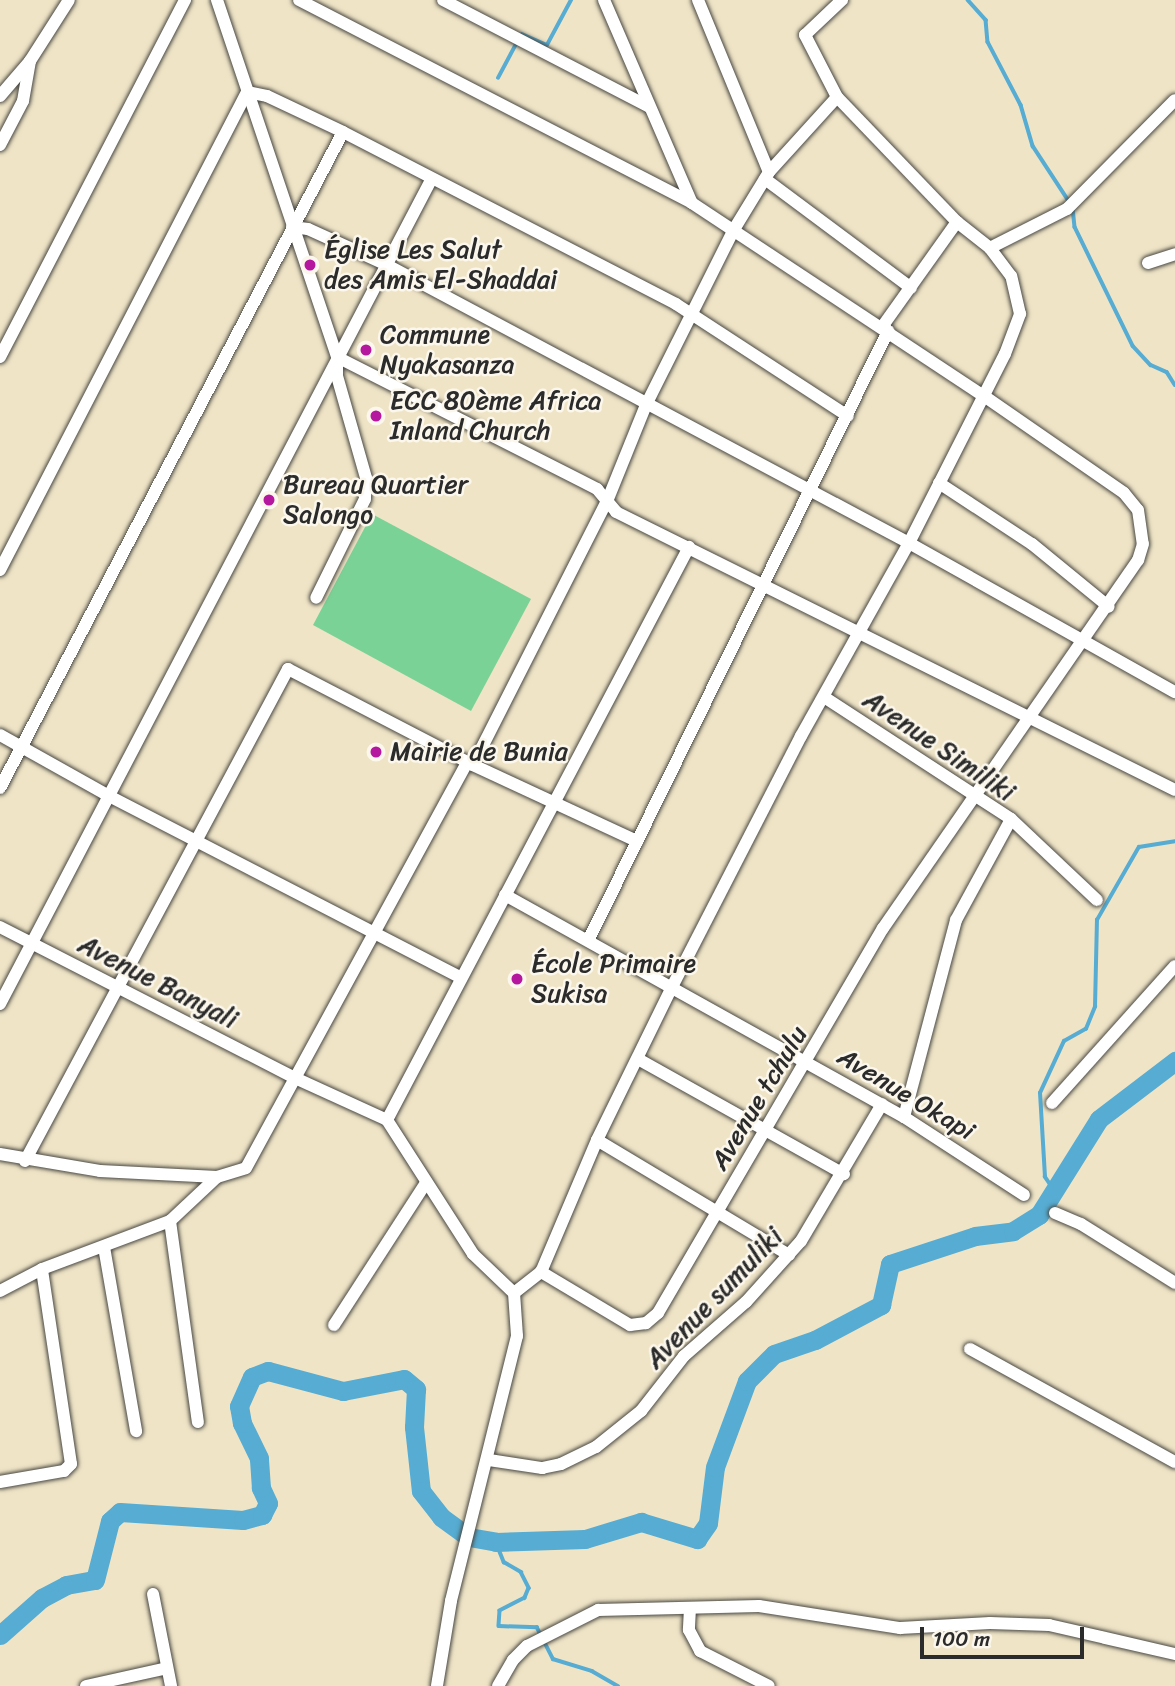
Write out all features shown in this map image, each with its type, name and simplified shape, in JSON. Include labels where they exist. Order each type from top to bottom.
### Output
[{"type":"street","points":[[0,96],[30,61],[69,0]]},
{"type":"street","points":[[0,357],[186,0]]},
{"type":"street","points":[[217,0],[337,357],[337,376],[366,478],[365,499],[316,598]]},
{"type":"street","name":"Avenue tchulu","points":[[299,0],[692,203],[984,396],[1124,493],[1138,510],[1143,544],[1138,560],[1109,607],[883,928],[767,1133],[658,1313],[646,1323],[630,1325],[541,1272]]},
{"type":"street","points":[[443,0],[649,107]]},
{"type":"street","points":[[604,0],[692,203]]},
{"type":"street","points":[[698,0],[767,176],[911,288]]},
{"type":"street","points":[[514,1293],[541,1272],[597,1140],[671,989],[824,696],[909,542],[984,396],[1020,314],[1011,276],[990,248],[957,222],[837,97],[805,35],[842,0]]},
{"type":"street","points":[[0,145],[23,101],[30,61]]},
{"type":"street","points":[[247,92],[267,96],[343,132],[676,304],[690,316],[848,416]]},
{"type":"street","points":[[0,570],[247,92]]},
{"type":"street","points":[[0,1154],[25,1161],[100,1171],[217,1177],[246,1168],[373,932],[470,764],[608,499],[646,405],[733,231],[767,176],[837,97]]},
{"type":"street","points":[[990,248],[1070,206],[1175,100]]},
{"type":"street","points":[[0,788],[343,132]]},
{"type":"street","points":[[0,1004],[432,180]]},
{"type":"street","points":[[589,939],[848,416],[885,329],[957,222]]},
{"type":"street","points":[[292,228],[308,229],[387,265],[646,405],[909,542],[1175,692]]},
{"type":"street","points":[[1148,263],[1175,254]]},
{"type":"street","points":[[337,357],[597,489],[608,499],[615,512],[764,582],[1175,790]]},
{"type":"street","points":[[939,483],[1021,536],[1109,607]]},
{"type":"street","points":[[436,1686],[436,1669],[489,1460],[516,1336],[514,1293],[473,1254],[387,1120],[551,801],[689,547]]},
{"type":"street","points":[[25,1161],[288,669],[470,764],[637,841]]},
{"type":"street","name":"Avenue Similiki","points":[[824,696],[977,794],[1011,819],[956,920],[904,1117]]},
{"type":"street","points":[[0,735],[108,796],[460,978]]},
{"type":"street","points":[[1011,819],[1097,900]]},
{"type":"street","name":"Avenue Okapi","points":[[505,895],[589,939],[671,989],[683,991],[808,1061],[904,1117],[1024,1195]]},
{"type":"street","name":"Avenue Banyali","points":[[0,927],[295,1078],[387,1120]]},
{"type":"street","points":[[1052,1103],[1175,965]]},
{"type":"street","points":[[638,1059],[844,1174]]},
{"type":"street","name":"Avenue sumuliki","points":[[489,1460],[542,1468],[596,1447],[641,1411],[684,1356],[789,1255],[844,1174],[881,1104]]},
{"type":"street","points":[[597,1140],[789,1255]]},
{"type":"street","points":[[0,1291],[42,1269],[170,1221],[217,1177]]},
{"type":"street","points":[[334,1325],[426,1183]]},
{"type":"street","points":[[1055,1213],[1081,1224],[1175,1283]]},
{"type":"street","points":[[170,1221],[198,1422]]},
{"type":"street","points":[[104,1247],[136,1432]]},
{"type":"street","points":[[0,1482],[64,1471],[71,1464],[42,1269]]},
{"type":"street","points":[[970,1349],[1175,1462]]},
{"type":"street","points":[[153,1594],[171,1686]]},
{"type":"street","points":[[498,1686],[513,1660],[539,1642],[553,1637],[598,1610],[759,1606],[900,1628],[990,1623],[1049,1625],[1175,1654]]},
{"type":"street","points":[[690,1608],[689,1630],[700,1651],[769,1686]]},
{"type":"street","points":[[86,1686],[167,1668]]},
{"type":"green space","points":[[372,514],[531,599],[471,711],[313,625]]},
{"type":"waterway","points":[[522,34],[547,45],[571,0]]},
{"type":"waterway","points":[[968,0],[986,20],[988,42],[1021,105],[1033,146],[1069,201]]},
{"type":"waterway","points":[[498,78],[517,43]]},
{"type":"waterway","points":[[1073,208],[1075,227],[1133,346],[1151,365],[1167,372],[1175,385]]},
{"type":"waterway","points":[[1055,1192],[1045,1177],[1040,1093],[1064,1041],[1086,1029],[1095,1007],[1097,920],[1139,847],[1175,841]]},
{"type":"waterway","points":[[0,1635],[42,1598],[66,1585],[95,1580],[110,1521],[120,1512],[243,1520],[262,1515],[268,1503],[261,1488],[259,1458],[242,1423],[239,1406],[252,1377],[268,1371],[343,1391],[404,1379],[416,1389],[414,1427],[421,1491],[441,1517],[469,1537],[496,1542],[585,1539],[641,1522],[697,1539],[708,1523],[715,1467],[747,1381],[774,1354],[815,1340],[881,1305],[890,1264],[975,1236],[1013,1231],[1039,1215],[1099,1119],[1175,1061]]},
{"type":"waterway","points":[[496,1542],[504,1562],[521,1572],[529,1588],[525,1598],[500,1611],[499,1626],[537,1627],[553,1659],[592,1671],[618,1686]]},
{"type":"place","name":"Église Les Salut des Amis El-Shaddai","points":[[310,265]]},
{"type":"place","name":"Commune Nyakasanza","points":[[366,350]]},
{"type":"place","name":"ECC 80ème Africa Inland Church","points":[[376,416]]},
{"type":"place","name":"Bureau Quartier Salongo","points":[[269,500]]},
{"type":"place","name":"Mairie de Bunia","points":[[376,752]]},
{"type":"place","name":"École Primaire Sukisa","points":[[517,979]]}]
